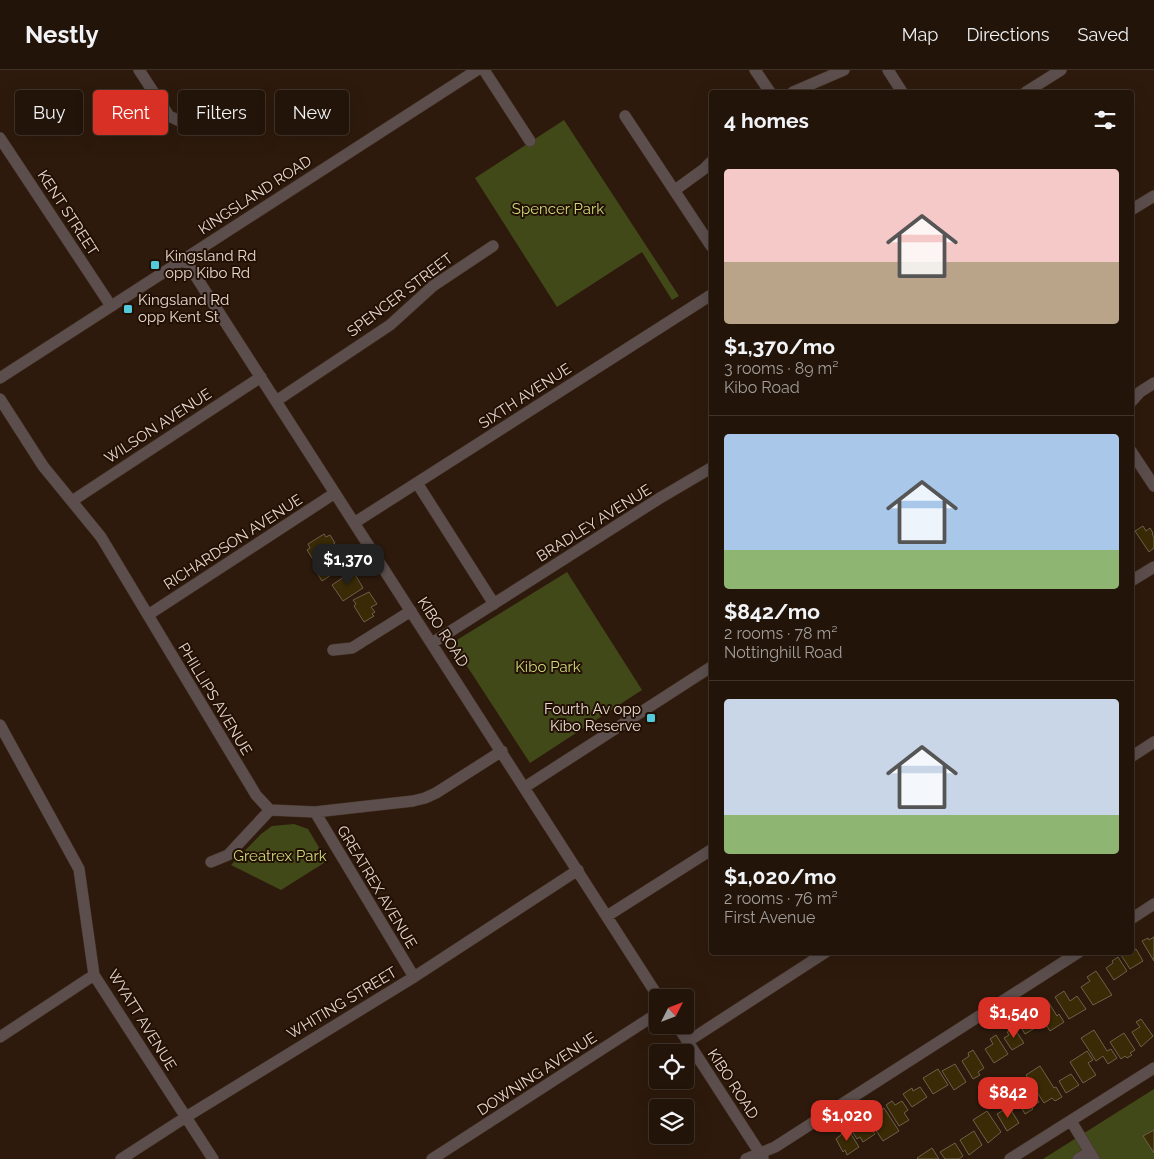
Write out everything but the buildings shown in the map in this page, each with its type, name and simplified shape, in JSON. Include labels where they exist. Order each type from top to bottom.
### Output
[{"type":"street","points":[[139,70],[169,116],[178,120]]},
{"type":"street","name":"KINGSLAND ROAD","points":[[0,378],[476,70]]},
{"type":"street","points":[[484,70],[530,141]]},
{"type":"street","points":[[755,70],[769,90]]},
{"type":"street","points":[[798,90],[844,70]]},
{"type":"street","points":[[888,70],[901,90]]},
{"type":"street","points":[[1029,90],[1061,70]]},
{"type":"street","points":[[625,116],[709,243]]},
{"type":"street","name":"KENT STREET","points":[[0,138],[111,306]]},
{"type":"street","points":[[675,190],[709,164]]},
{"type":"street","points":[[1134,208],[1154,196]]},
{"type":"street","name":"SPENCER STREET","points":[[276,400],[390,325],[433,286],[492,246]]},
{"type":"street","name":"KIBO ROAD","points":[[184,258],[525,786],[653,989]]},
{"type":"street","name":"SIXTH AVENUE","points":[[354,523],[709,296]]},
{"type":"street","name":"WILSON AVENUE","points":[[72,501],[261,377]]},
{"type":"street","points":[[1136,393],[1154,383]]},
{"type":"street","name":"PHILLIPS AVENUE","points":[[0,399],[43,466],[101,537],[256,795],[270,810]]},
{"type":"street","points":[[1134,455],[1154,486]]},
{"type":"street","name":"BRADLEY AVENUE","points":[[432,643],[660,498],[709,469]]},
{"type":"street","points":[[417,483],[494,604]]},
{"type":"street","name":"RICHARDSON AVENUE","points":[[148,615],[335,494]]},
{"type":"street","points":[[1134,579],[1154,567]]},
{"type":"street","points":[[333,650],[352,648],[411,611]]},
{"type":"street","points":[[525,786],[709,667]]},
{"type":"street","name":"WYATT AVENUE","points":[[0,725],[79,869],[94,975],[213,1159]]},
{"type":"street","points":[[1134,755],[1154,742]]},
{"type":"street","points":[[211,862],[228,855],[270,810],[315,812],[425,798],[502,751]]},
{"type":"street","name":"GREATREX AVENUE","points":[[315,812],[414,977]]},
{"type":"street","points":[[608,916],[709,851]]},
{"type":"street","name":"WHITING STREET","points":[[120,1159],[414,977],[578,870]]},
{"type":"street","points":[[1134,917],[1154,904]]},
{"type":"street","points":[[687,1042],[821,955]]},
{"type":"street","points":[[746,1159],[761,1156],[1074,955]]},
{"type":"street","points":[[0,1038],[94,975]]},
{"type":"street","name":"DOWNING AVENUE","points":[[432,1159],[649,1019]]},
{"type":"street","name":"KIBO ROAD","points":[[682,1034],[761,1156]]},
{"type":"street","points":[[1010,1159],[1154,1068]]},
{"type":"street","points":[[1070,1120],[1092,1155],[1078,1159]]},
{"type":"green space","name":"Spencer Park","points":[[564,120],[679,296],[672,300],[642,252],[557,307],[475,178]]},
{"type":"green space","name":"Kibo Park","points":[[567,572],[642,690],[530,763],[452,643]]},
{"type":"green space","name":"Greatrex Park","points":[[294,824],[308,829],[327,861],[281,890],[231,865],[261,834],[272,826]]},
{"type":"green space","points":[[1154,1089],[1154,1159],[1043,1159]]},
{"type":"place","name":"Kingsland Rd opp Kibo Rd","points":[[155,265]]},
{"type":"place","name":"Kingsland Rd opp Kent St","points":[[128,309]]},
{"type":"place","name":"Fourth Av opp Kibo Reserve","points":[[651,718]]}]
